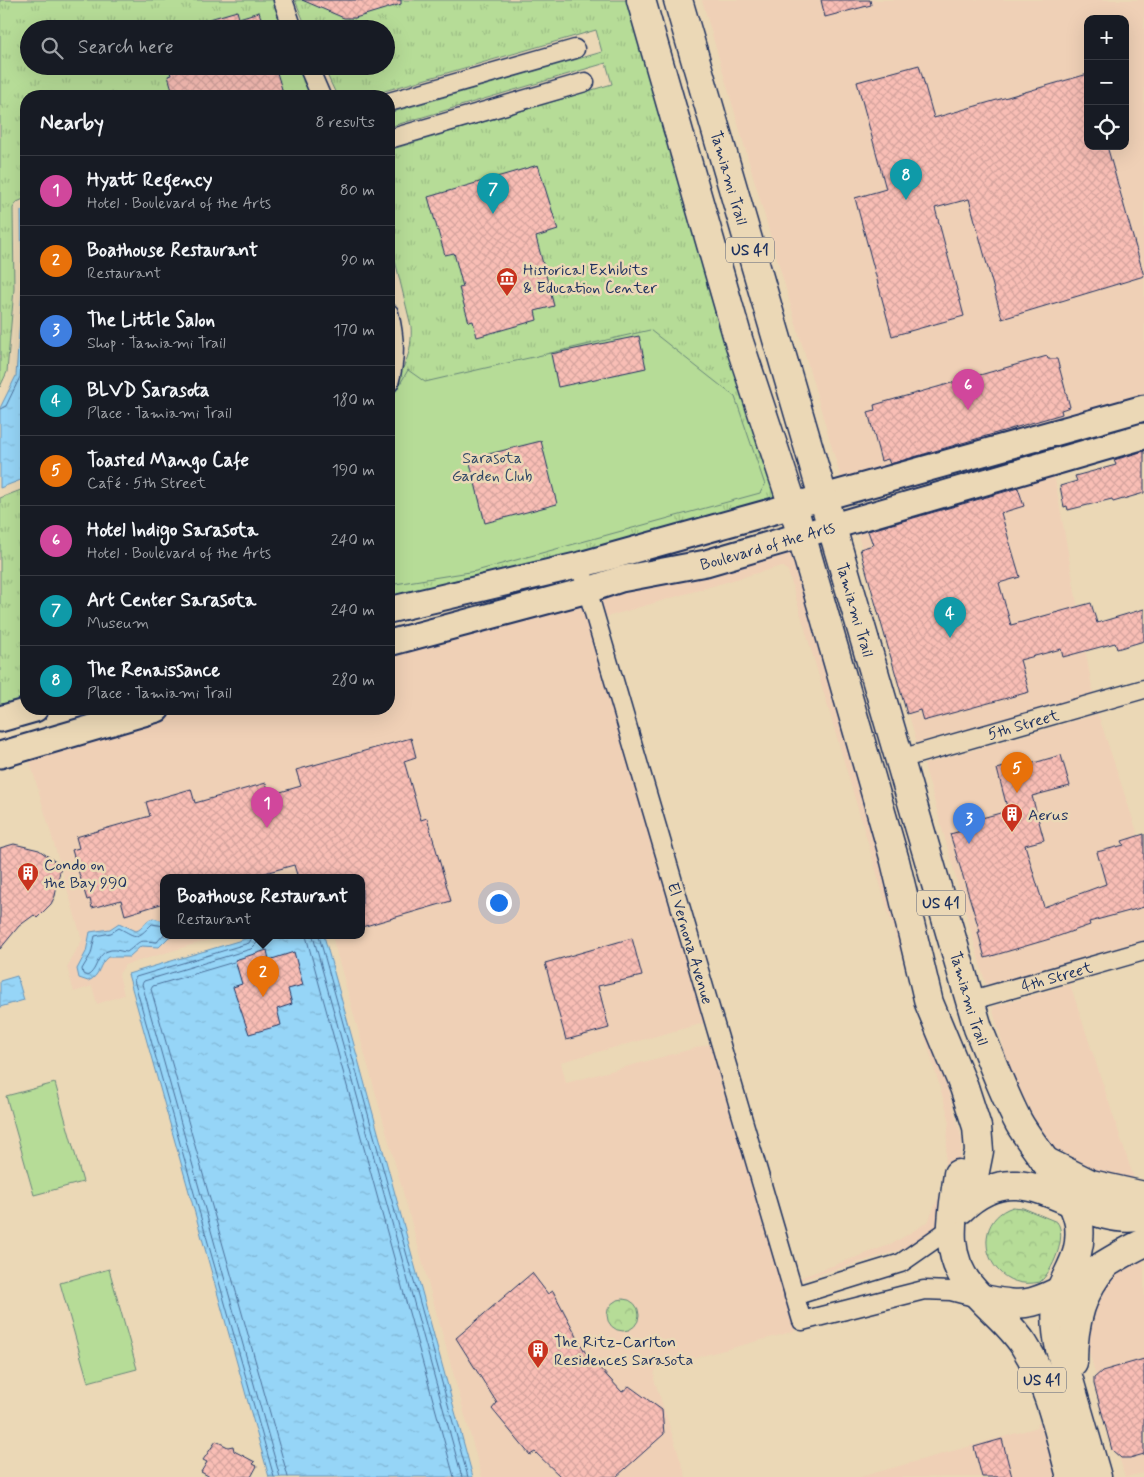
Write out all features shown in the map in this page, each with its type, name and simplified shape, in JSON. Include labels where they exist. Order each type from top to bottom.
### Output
[{"type":"main road","name":"Tamiami Trail","points":[[641,0],[739,342],[802,537],[910,914],[929,1003],[964,1087],[977,1127],[979,1151],[969,1201]]},
{"type":"main road","name":"Tamiami Trail","points":[[678,0],[969,1001],[985,1046],[1018,1120],[1043,1161],[1072,1202]]},
{"type":"main road","points":[[929,1003],[940,1053],[958,1114],[961,1136],[951,1228]]},
{"type":"main road","points":[[1043,1161],[1091,1184],[1144,1196]]},
{"type":"main road","points":[[969,1201],[994,1188],[1014,1185],[1034,1187],[1118,1218],[1144,1216]]},
{"type":"main road","name":"US 41","points":[[969,1201],[958,1212],[951,1228],[951,1248],[958,1270],[970,1286],[1019,1338],[1033,1360],[1046,1392],[1071,1477]]},
{"type":"main road","name":"US 41","points":[[1072,1202],[1078,1222],[1080,1244],[1075,1264],[1061,1290],[1057,1319],[1058,1339],[1097,1477]]},
{"type":"main road","points":[[983,1299],[1008,1304],[1031,1302],[1061,1290],[1112,1258],[1144,1243]]},
{"type":"main road","points":[[1074,1399],[1073,1349],[1082,1303],[1091,1285],[1112,1258]]},
{"type":"street","points":[[283,0],[290,20]]},
{"type":"street","points":[[395,100],[575,49]]},
{"type":"street","points":[[312,75],[318,90]]},
{"type":"street","points":[[395,137],[585,82]]},
{"type":"street","name":"Boulevard of the Arts","points":[[395,609],[580,565],[823,499],[1144,408]]},
{"type":"street","name":"Boulevard of the Arts","points":[[395,641],[588,590],[621,579],[706,563],[802,537],[1144,436]]},
{"type":"street","name":"El Vernona Avenue","points":[[580,565],[802,1321],[924,1290],[951,1291],[983,1299]]},
{"type":"street","name":"5th Street","points":[[900,759],[1144,689]]},
{"type":"street","points":[[0,719],[20,713]]},
{"type":"street","points":[[0,755],[137,715]]},
{"type":"street","name":"4th Street","points":[[969,1001],[1144,951]]},
{"type":"street","points":[[794,1296],[901,1263],[951,1228]]},
{"type":"shaded area","points":[[702,0],[1144,0],[1144,397],[842,482]]},
{"type":"shaded area","points":[[1054,474],[1093,693],[917,743],[857,532]]},
{"type":"shaded area","points":[[795,550],[962,1139],[960,1168],[951,1211],[936,1228],[901,1250],[800,1280],[799,1278],[892,1244],[928,1222],[943,1187],[949,1118],[788,571],[784,567],[778,567],[606,617],[600,597]]},
{"type":"shaded area","points":[[581,603],[704,1023],[561,1062],[566,1083],[710,1044],[795,1331],[660,1367],[655,1370],[654,1379],[686,1477],[482,1477],[333,939],[365,939],[365,874],[160,874],[160,939],[212,939],[125,965],[119,974],[124,995],[97,1004],[92,986],[74,992],[67,967],[82,940],[29,758],[176,715],[395,715],[395,652]]},
{"type":"shaded area","points":[[1098,714],[1144,853],[1144,940],[986,985],[924,764]]},
{"type":"shaded area","points":[[1070,984],[1138,1191],[1075,1191],[1016,1092],[992,1007]]},
{"type":"shaded area","points":[[1144,1253],[1144,1473],[1125,1477],[1073,1296]]},
{"type":"shaded area","points":[[1041,1421],[1057,1477],[860,1477],[1035,1428]]},
{"type":"green space","points":[[0,0],[273,0],[281,20],[20,20],[20,75],[306,75],[312,90],[20,90],[20,201],[13,208],[14,289],[7,372],[0,387]]},
{"type":"green space","points":[[295,0],[637,0],[780,498],[577,555],[395,598],[395,383],[409,353],[411,326],[395,261],[395,148],[612,84],[606,63],[395,125],[395,111],[602,52],[596,30],[388,90],[334,90],[327,75],[395,75],[395,20],[303,20]]},
{"type":"green space","name":"Sarasota Garden Club","points":[[650,330],[735,397],[765,485],[760,493],[476,571],[395,584],[395,393],[408,370],[425,382]]},
{"type":"green space","points":[[20,490],[20,701],[0,707],[0,498]]},
{"type":"green space","points":[[55,1083],[83,1182],[34,1195],[6,1096]]},
{"type":"green space","points":[[1013,1207],[1023,1208],[1057,1222],[1060,1228],[1061,1236],[1057,1254],[1045,1277],[1040,1282],[1022,1283],[1007,1277],[996,1267],[989,1255],[987,1240],[990,1227],[998,1215]]},
{"type":"green space","points":[[109,1269],[137,1369],[88,1382],[60,1283]]},
{"type":"green space","points":[[623,1299],[629,1300],[634,1304],[638,1309],[638,1321],[634,1326],[629,1330],[623,1331],[617,1330],[612,1326],[608,1321],[607,1315],[608,1309],[612,1304],[617,1300]]},
{"type":"water","points":[[20,319],[20,480],[0,488],[0,408],[16,376]]},
{"type":"water","points":[[153,918],[160,920],[160,939],[167,939],[159,947],[141,946],[129,957],[108,957],[92,979],[88,981],[79,978],[77,969],[86,952],[90,932],[110,929],[119,923],[136,931]]},
{"type":"water","points":[[245,939],[325,939],[473,1477],[269,1477],[128,974]]},
{"type":"water","points":[[17,976],[24,1000],[0,1007],[0,981]]},
{"type":"building","points":[[302,0],[401,0],[401,4],[355,18],[344,18]]},
{"type":"building","points":[[821,0],[870,0],[871,5],[825,17]]},
{"type":"building","points":[[237,11],[239,18],[259,12],[261,20],[206,20]]},
{"type":"building","points":[[919,65],[934,118],[1084,75],[1084,150],[1108,150],[1144,276],[1002,319],[969,199],[935,208],[964,316],[892,336],[855,198],[886,189],[857,82]]},
{"type":"building","points":[[278,75],[282,90],[172,90],[168,76]]},
{"type":"building","points":[[538,165],[558,230],[536,237],[554,306],[535,311],[537,320],[477,337],[473,321],[469,322],[459,288],[463,287],[454,253],[445,255],[428,197]]},
{"type":"building","points":[[639,336],[646,368],[558,387],[551,354]]},
{"type":"building","points":[[1047,356],[1048,359],[1057,359],[1070,407],[1061,410],[1062,414],[890,464],[888,459],[881,461],[868,412],[875,410],[874,405]]},
{"type":"building","points":[[541,441],[557,504],[485,523],[469,459]]},
{"type":"building","points":[[1144,451],[1144,493],[1113,502],[1112,499],[1068,510],[1067,506],[1064,507],[1060,486],[1077,481],[1075,476],[1116,465],[1114,460]]},
{"type":"building","points":[[1018,488],[1024,506],[1001,513],[1020,577],[999,583],[1011,625],[1091,603],[1097,623],[1144,609],[1144,641],[1117,649],[1115,643],[1063,657],[1061,649],[1020,660],[1029,692],[923,721],[920,710],[907,714],[860,549],[873,545],[868,531]]},
{"type":"building","points":[[411,738],[416,757],[404,761],[421,820],[427,818],[451,901],[365,926],[365,874],[297,874],[294,865],[261,874],[160,874],[160,904],[125,915],[121,900],[92,908],[90,899],[87,900],[72,850],[79,848],[76,837],[150,816],[146,802],[191,789],[195,803],[266,783],[270,795],[301,786],[296,770]]},
{"type":"building","points":[[1061,755],[1070,786],[1032,796],[1044,840],[1025,845],[1044,907],[1106,884],[1097,852],[1124,845],[1122,841],[1144,834],[1144,907],[1089,922],[1090,925],[1053,938],[985,958],[978,932],[980,932],[950,834],[980,826],[978,819],[1008,811],[997,769],[1026,761],[1027,765]]},
{"type":"building","name":"Condo on the Bay 990","points":[[14,844],[39,850],[61,866],[55,896],[51,904],[37,918],[34,915],[19,926],[0,949],[0,848]]},
{"type":"building","points":[[632,938],[642,976],[598,986],[609,1028],[566,1040],[545,963]]},
{"type":"building","points":[[267,950],[269,960],[294,952],[303,985],[288,989],[292,1004],[277,1009],[281,1025],[249,1034],[233,987],[242,984],[235,960]]},
{"type":"building","name":"The Ritz-Carlton Residences Sarasota","points":[[532,1273],[548,1294],[553,1291],[585,1352],[622,1392],[629,1386],[662,1410],[664,1434],[616,1477],[561,1477],[535,1452],[530,1455],[492,1409],[497,1403],[456,1338]]},
{"type":"building","points":[[1144,1359],[1144,1454],[1130,1458],[1121,1458],[1112,1450],[1094,1378],[1102,1371]]},
{"type":"building","points":[[1002,1439],[1012,1477],[982,1477],[974,1447]]},
{"type":"building","points":[[216,1441],[228,1447],[233,1446],[234,1451],[255,1462],[253,1464],[257,1466],[251,1477],[210,1477],[201,1472],[207,1462],[203,1460]]},
{"type":"place","name":"The Renaissance","points":[[906,200]]},
{"type":"place","name":"Art Center Sarasota","points":[[493,214]]},
{"type":"place","name":"Historical Exhibits & Education Center","points":[[507,297]]},
{"type":"place","name":"Hotel Indigo Sarasota","points":[[968,410]]},
{"type":"place","name":"BLVD Sarasota","points":[[950,638]]},
{"type":"place","name":"Toasted Mango Cafe","points":[[1017,793]]},
{"type":"place","name":"Hyatt Regency","points":[[267,828]]},
{"type":"place","name":"Aerus","points":[[1012,833]]},
{"type":"place","name":"The Little Salon","points":[[969,844]]},
{"type":"place","name":"Condo on the Bay 990","points":[[28,892]]},
{"type":"place","name":"Boathouse Restaurant","points":[[263,997]]},
{"type":"place","name":"The Ritz-Carlton Residences Sarasota","points":[[538,1369]]}]
